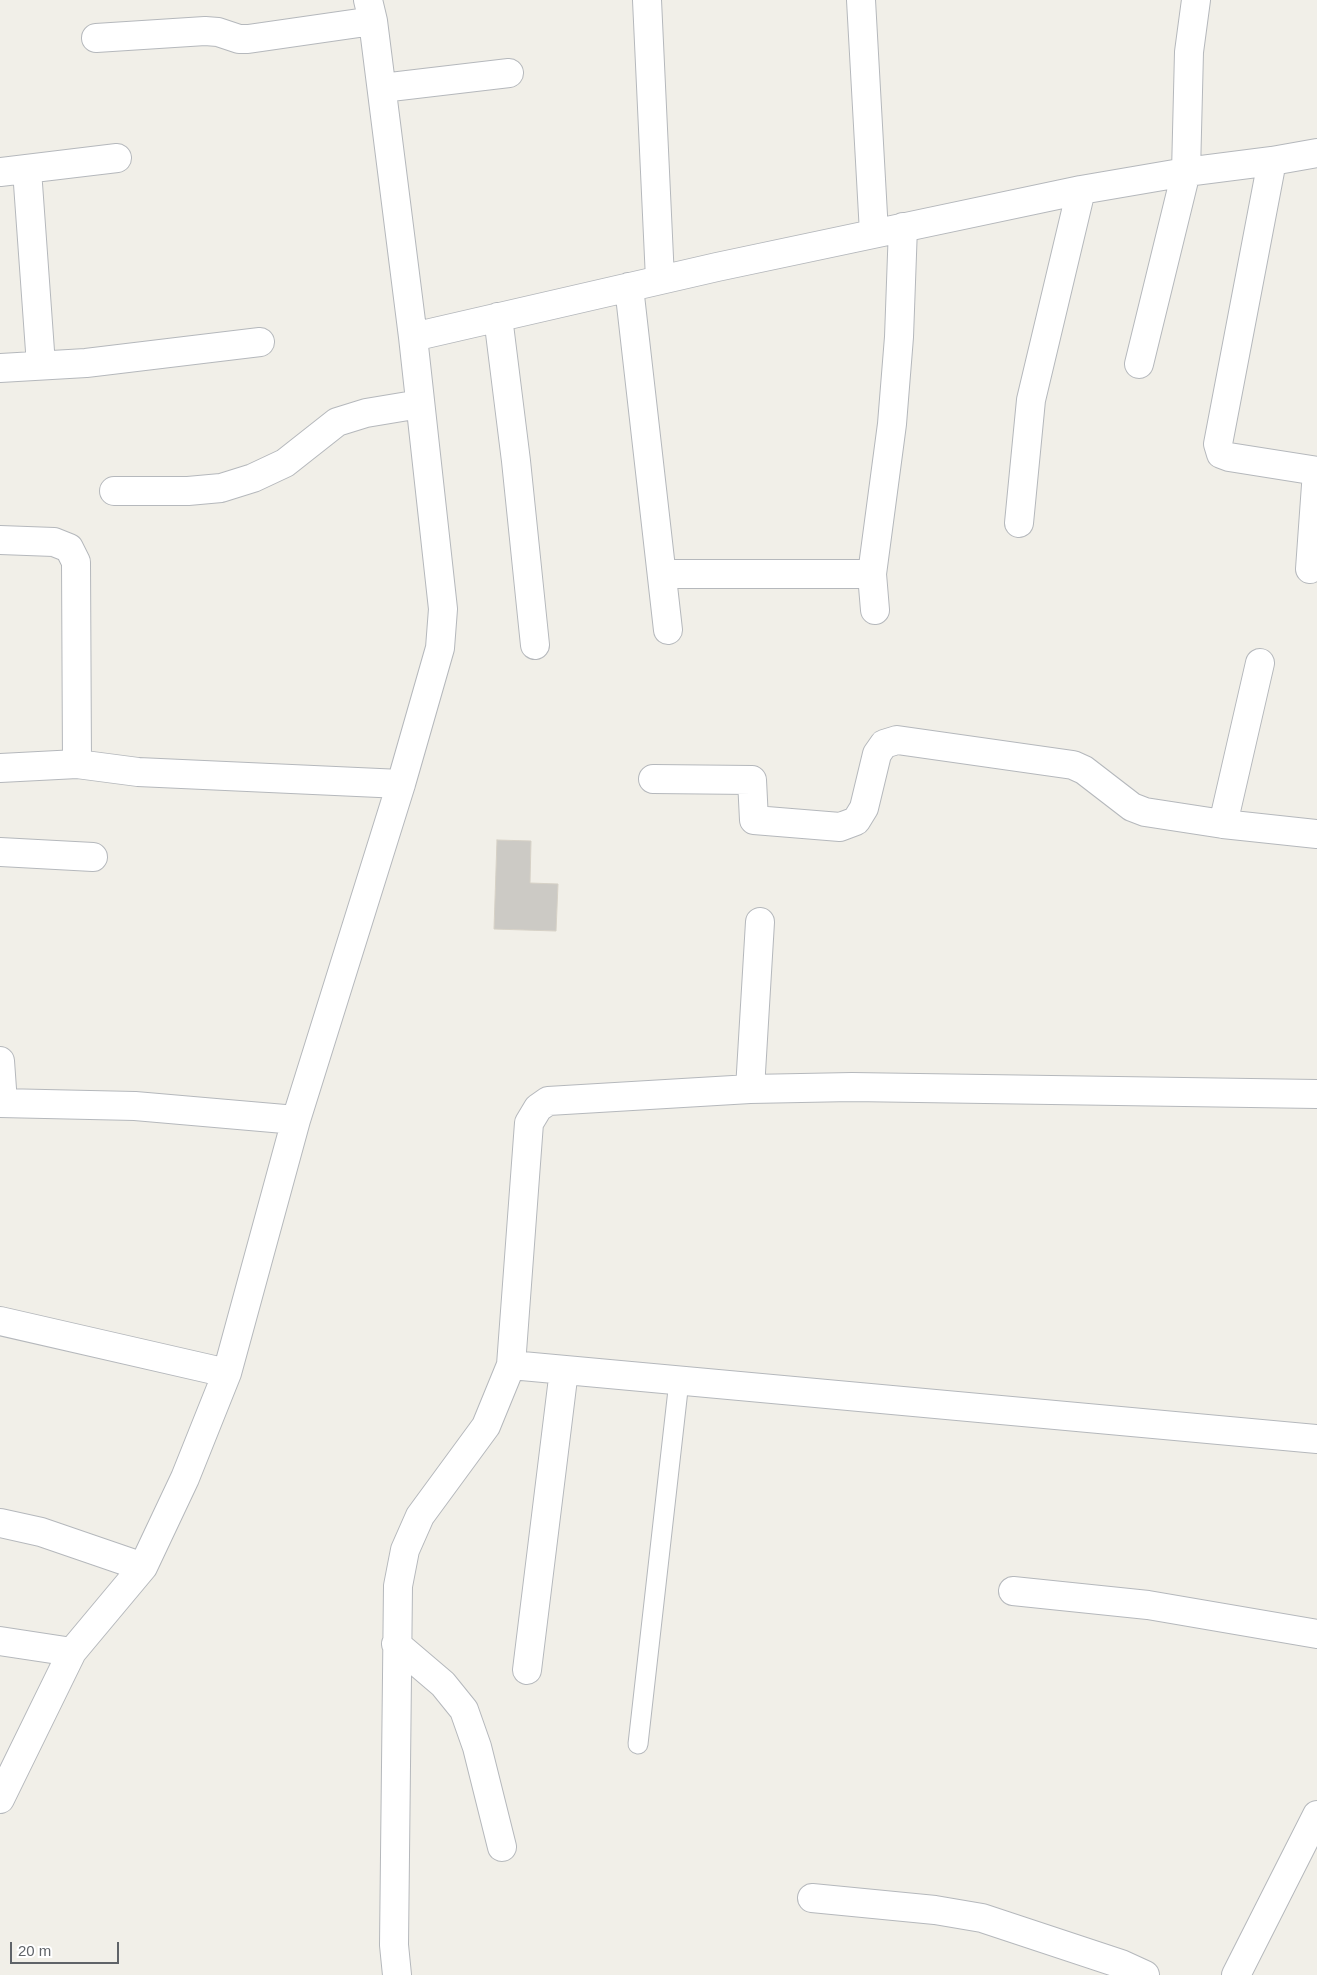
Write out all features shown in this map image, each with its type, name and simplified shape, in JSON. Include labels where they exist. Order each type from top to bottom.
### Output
[{"type":"street","points":[[647,0],[660,279]]},
{"type":"street","points":[[861,0],[874,233]]},
{"type":"street","points":[[1139,364],[1186,172],[1189,52],[1196,0]]},
{"type":"street","points":[[0,1800],[72,1652],[144,1567],[185,1478],[227,1373],[296,1120],[401,784],[440,648],[443,609],[413,337],[382,88],[370,10],[248,40],[218,32],[205,31],[96,38]]},
{"type":"street","points":[[382,88],[509,73]]},
{"type":"street","points":[[413,337],[660,279],[1081,190],[1186,172],[1317,153]]},
{"type":"street","points":[[41,365],[13,170],[117,158]]},
{"type":"street","points":[[1272,161],[1218,444],[1221,454],[1229,457],[1317,471],[1310,569]]},
{"type":"street","points":[[1019,523],[1031,400],[1081,190]]},
{"type":"street","points":[[874,610],[872,574],[892,424],[899,337],[903,227]]},
{"type":"street","points":[[629,287],[668,630]]},
{"type":"street","points":[[498,317],[516,461],[535,645]]},
{"type":"street","points":[[0,368],[86,362],[260,342]]},
{"type":"street","points":[[114,491],[188,491],[221,488],[253,478],[285,462],[337,422],[366,413],[420,404]]},
{"type":"street","points":[[0,540],[54,542],[69,548],[76,562],[77,764]]},
{"type":"street","points":[[662,574],[872,574]]},
{"type":"street","points":[[1223,824],[1260,663]]},
{"type":"street","points":[[653,779],[752,780],[754,820],[840,827],[856,821],[864,808],[877,754],[884,744],[897,740],[1073,765],[1084,770],[1132,808],[1145,812],[1223,824],[1317,834]]},
{"type":"street","points":[[0,768],[77,764],[138,772],[401,784]]},
{"type":"street","points":[[0,852],[93,857]]},
{"type":"street","points":[[750,1089],[760,922]]},
{"type":"street","points":[[0,1061],[2,1103],[135,1106],[296,1120]]},
{"type":"street","points":[[397,1975],[394,1945],[398,1586],[405,1550],[420,1516],[486,1426],[511,1365],[530,1123],[538,1108],[548,1101],[750,1089],[852,1087],[1317,1094]]},
{"type":"street","points":[[0,1321],[227,1373]]},
{"type":"street","points":[[511,1365],[1317,1439]]},
{"type":"street","points":[[526,1670],[564,1370]]},
{"type":"street","points":[[0,1523],[41,1532],[144,1567]]},
{"type":"street","points":[[1013,1591],[1148,1605],[1317,1634]]},
{"type":"street","points":[[0,1640],[72,1652]]},
{"type":"street","points":[[396,1644],[443,1684],[464,1710],[477,1747],[502,1847]]},
{"type":"street","points":[[1236,1975],[1317,1815]]},
{"type":"street","points":[[812,1898],[936,1910],[982,1918],[1121,1964],[1145,1975]]},
{"type":"lane","points":[[638,1744],[680,1381]]},
{"type":"building","points":[[497,840],[531,841],[530,883],[558,884],[556,931],[494,929]]}]
